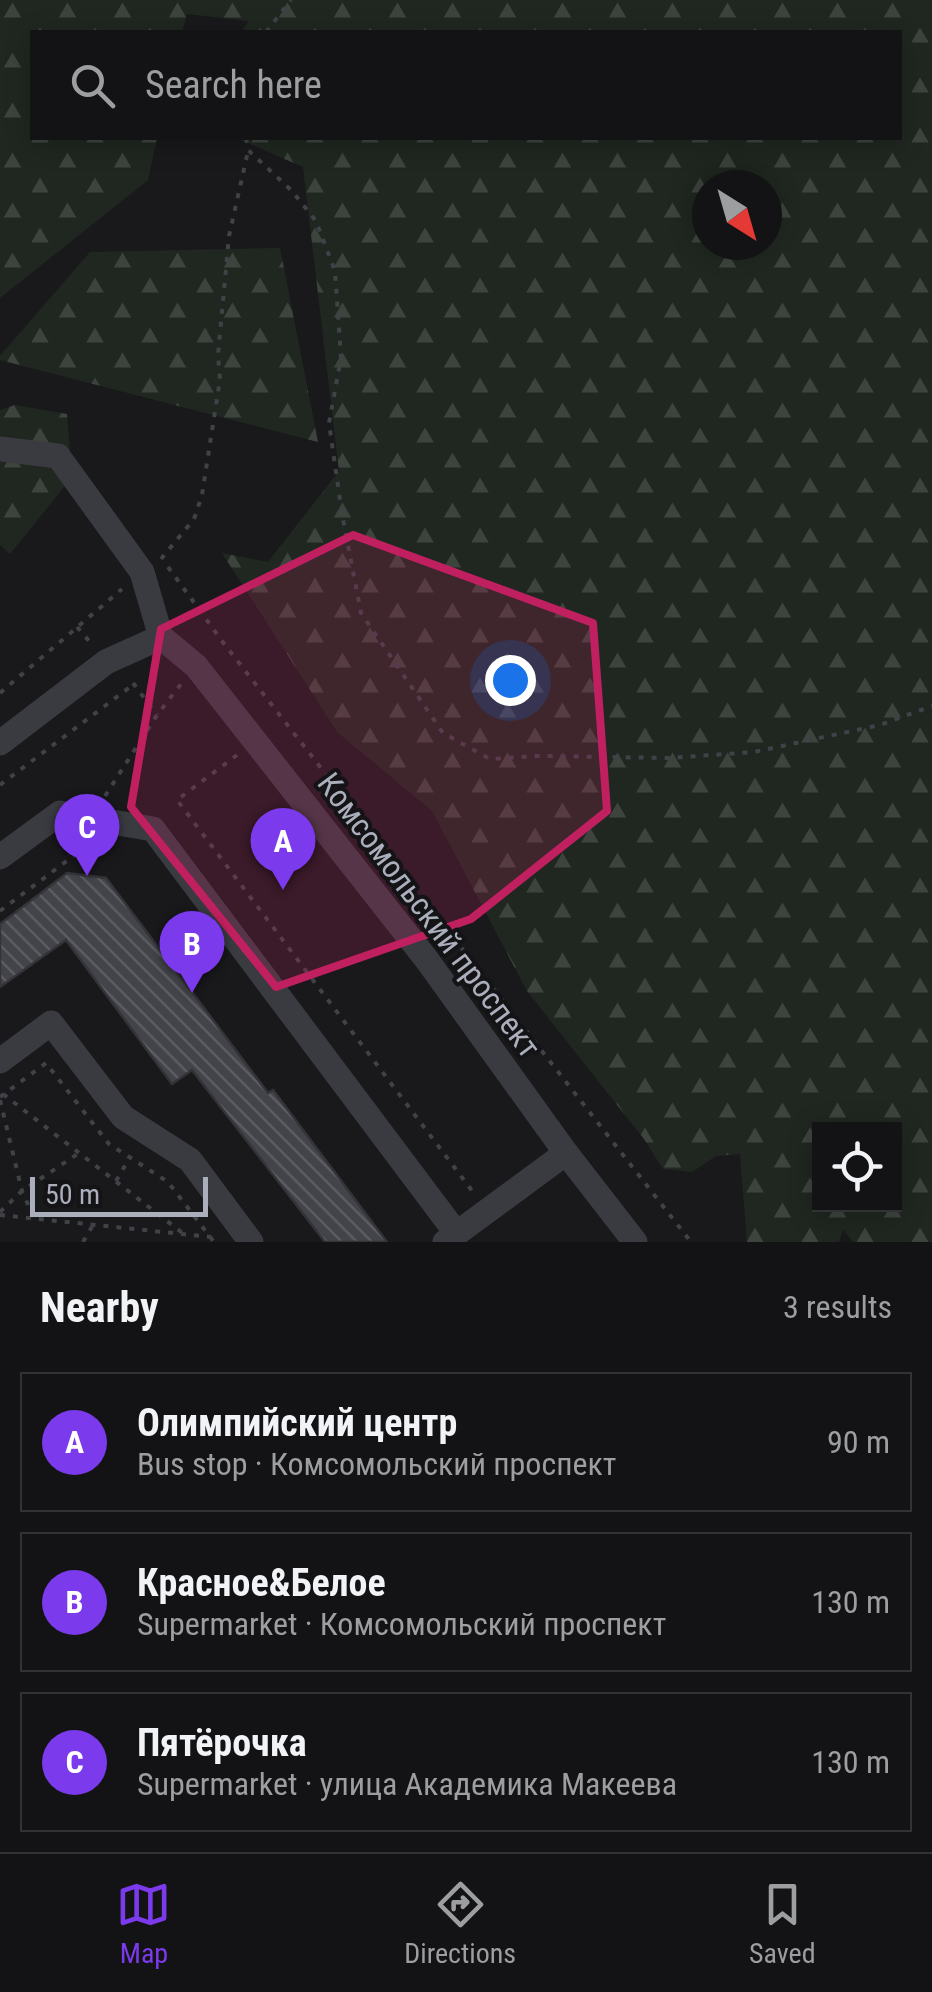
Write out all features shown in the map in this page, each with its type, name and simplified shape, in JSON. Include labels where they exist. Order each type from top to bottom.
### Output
[{"type":"street","points":[[0,448],[58,456],[152,565],[161,636],[106,662],[0,743]]},
{"type":"street","name":"Комсомольский проспект","points":[[161,636],[196,666],[427,960],[566,1154],[635,1242]]},
{"type":"street","points":[[0,858],[60,812],[153,829],[451,1238],[566,1154]]},
{"type":"street","points":[[0,1061],[51,1023],[122,1116],[190,1160],[251,1242]]},
{"type":"path","points":[[268,30],[291,0]]},
{"type":"path","points":[[0,693],[152,565],[194,519],[202,495],[220,379],[218,355],[229,236],[248,150],[246,140]]},
{"type":"path","points":[[248,150],[292,191],[316,222],[335,270],[340,358],[329,422],[361,613],[443,733],[490,759],[670,758],[754,752],[880,726],[932,706]]},
{"type":"path","points":[[152,565],[225,645],[690,1242]]},
{"type":"path","points":[[0,784],[134,684]]},
{"type":"path","points":[[92,817],[157,715]]},
{"type":"path","points":[[240,753],[177,800],[488,1212]]},
{"type":"path","points":[[0,912],[118,823]]},
{"type":"path","points":[[2,1097],[184,1234]]},
{"type":"path","points":[[2,1097],[22,1190],[34,1218]]},
{"type":"path","points":[[116,1182],[146,1131]]},
{"type":"path","points":[[0,1214],[22,1190],[79,1153]]},
{"type":"path","points":[[0,1214],[210,1237],[214,1242]]},
{"type":"path","points":[[84,1242],[93,1224]]},
{"type":"highlighted area","points":[[353,535],[593,623],[607,811],[471,919],[276,987],[131,807],[161,629]]},
{"type":"green space","points":[[0,0],[932,0],[932,1242],[853,1242],[843,1229],[839,1242],[747,1242],[740,1154],[716,1156],[692,1172],[663,1169],[644,1139],[527,991],[432,811],[337,732],[222,553],[268,562],[339,471],[303,167],[241,140],[902,140],[902,30],[242,30],[249,21],[187,14],[183,30],[30,30],[30,140],[157,140],[148,180],[0,298]]},
{"type":"green space","points":[[280,248],[318,442],[0,360],[90,252]]},
{"type":"green space","points":[[15,405],[67,414],[72,477],[10,554],[0,545],[0,410]]},
{"type":"building","points":[[67,873],[106,878],[268,1093],[273,1090],[387,1242],[325,1242],[192,1070],[172,1084],[66,940],[0,987],[0,924]]},
{"type":"place","name":"Пятёрочка","points":[[87,876]]},
{"type":"place","name":"Олимпийский центр","points":[[283,890]]},
{"type":"place","name":"Красное&Белое","points":[[192,993]]}]
